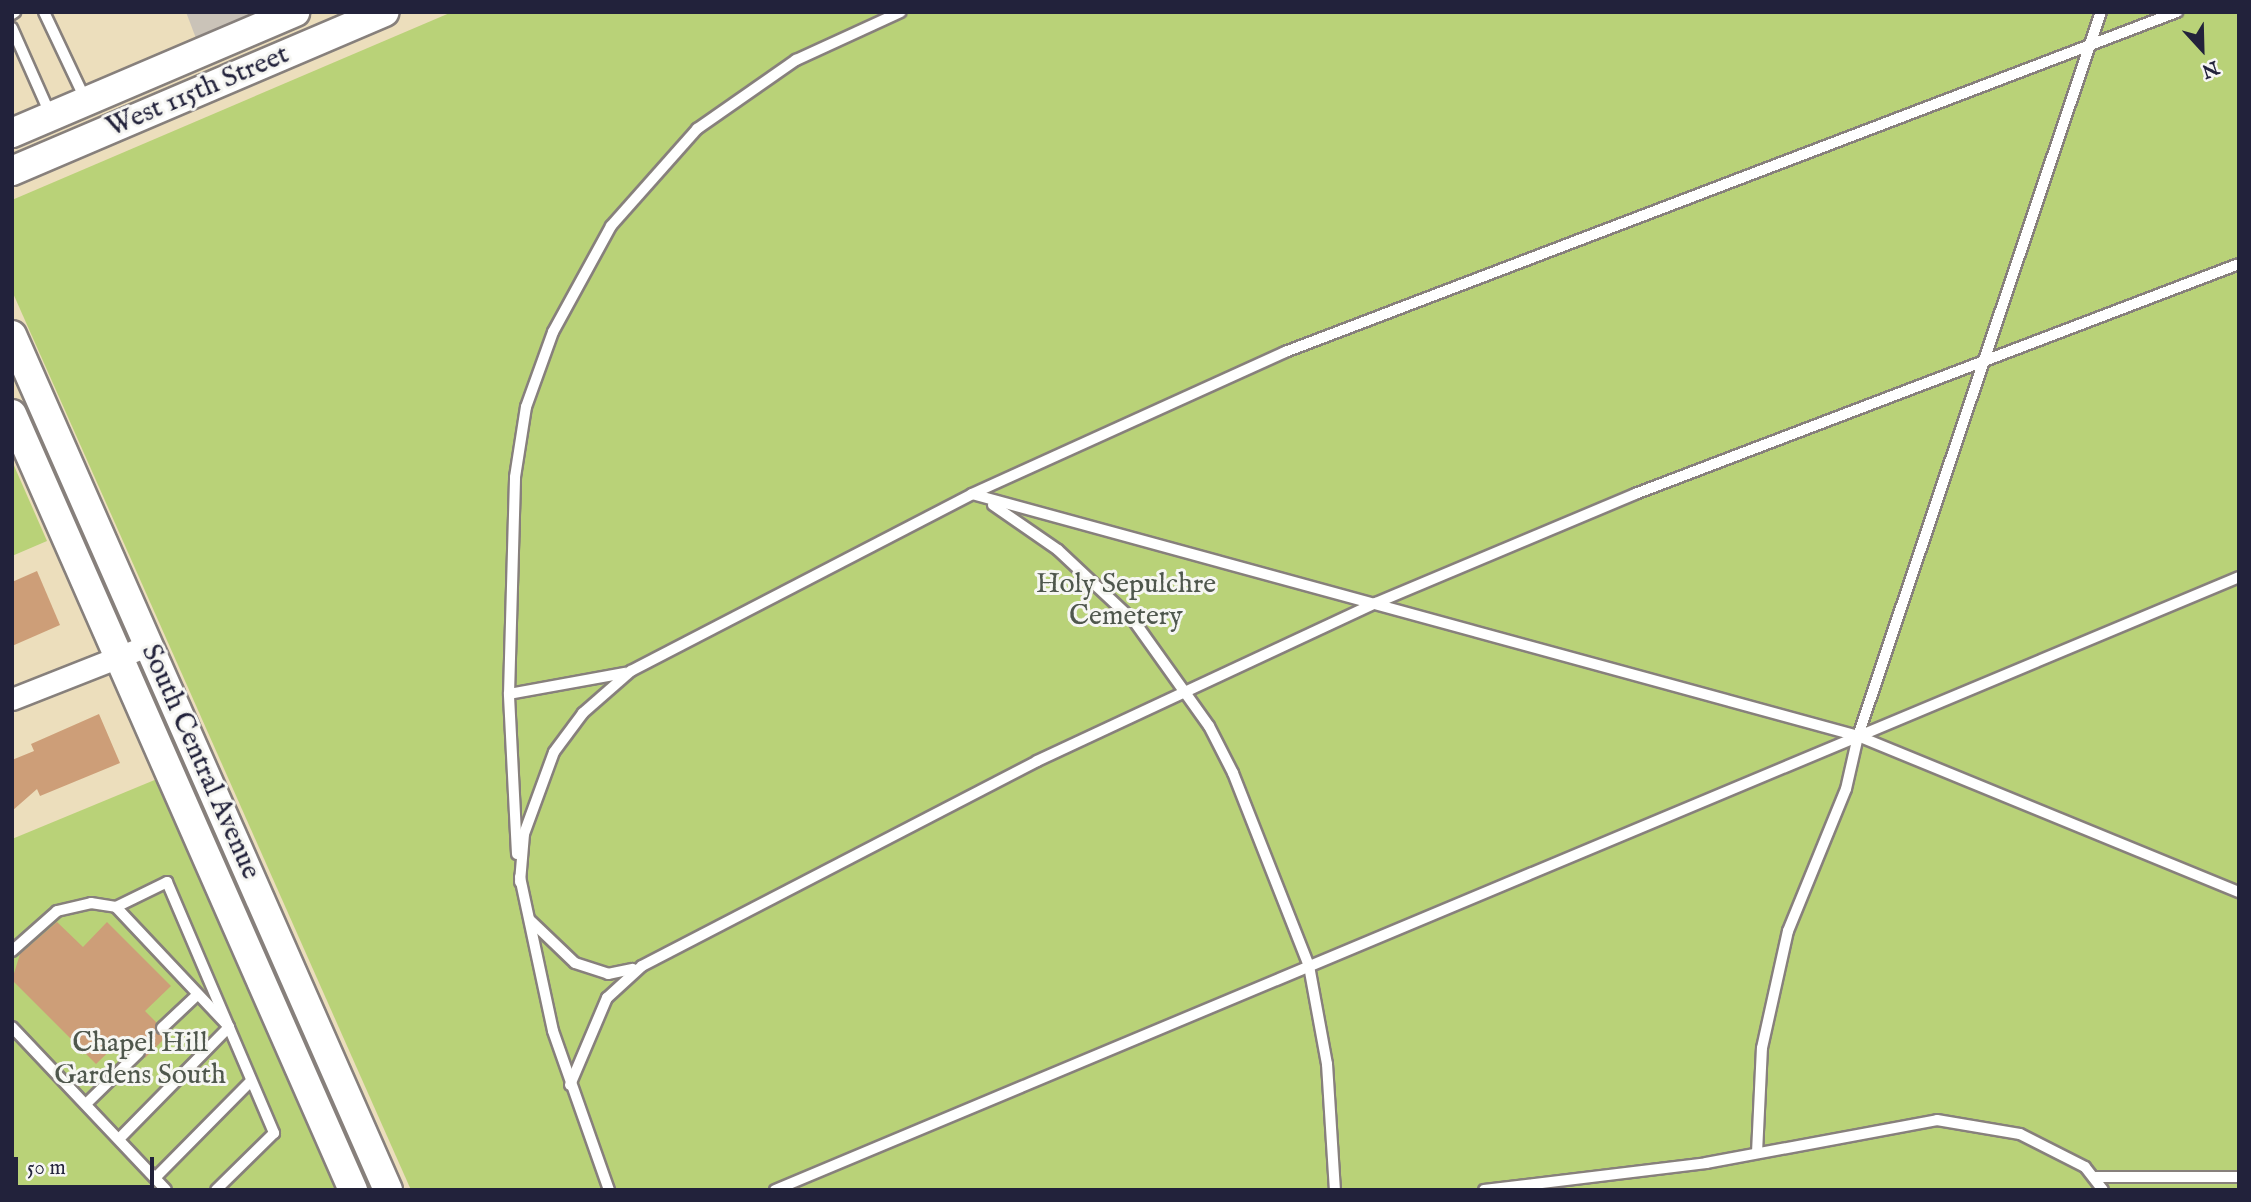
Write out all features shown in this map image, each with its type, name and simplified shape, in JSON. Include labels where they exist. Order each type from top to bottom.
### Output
[{"type":"street","name":"West 115th Street","points":[[12,133],[295,12]]},
{"type":"street","name":"West 115th Street","points":[[12,171],[384,12]]},
{"type":"street","name":"South Central Avenue","points":[[12,334],[388,1190]]},
{"type":"street","name":"South Central Avenue","points":[[12,414],[353,1190]]},
{"type":"street","points":[[12,699],[149,645]]},
{"type":"lane","points":[[44,12],[86,101]]},
{"type":"lane","points":[[609,1190],[570,1085],[520,882],[509,694],[514,489],[526,407],[589,259],[639,190],[697,129],[796,60],[901,12]]},
{"type":"lane","points":[[1757,1153],[1762,1048],[1776,975],[1814,855],[1846,789],[1857,736],[2101,12]]},
{"type":"lane","points":[[520,882],[530,812],[554,752],[583,713],[631,671],[972,494],[1405,302],[2177,12]]},
{"type":"lane","points":[[12,28],[51,116]]},
{"type":"lane","points":[[526,913],[546,942],[575,964],[608,974],[642,965],[1186,691],[1376,603],[1635,494],[1983,359],[2239,264]]},
{"type":"lane","points":[[972,494],[1857,736],[2239,892]]},
{"type":"lane","points":[[972,494],[1016,516],[1058,550],[1134,621],[1186,691],[1255,818],[1309,966],[1327,1064],[1335,1190]]},
{"type":"lane","points":[[775,1190],[2239,577]]},
{"type":"lane","points":[[509,694],[631,671]]},
{"type":"lane","points":[[12,951],[57,911],[116,907],[167,882],[274,1133],[216,1190]]},
{"type":"lane","points":[[116,907],[229,1027]]},
{"type":"lane","points":[[570,1085],[607,998],[642,965]]},
{"type":"lane","points":[[162,1028],[197,995]]},
{"type":"lane","points":[[12,1027],[122,1136],[166,1190]]},
{"type":"lane","points":[[122,1136],[229,1027]]},
{"type":"lane","points":[[88,1102],[139,1052]]},
{"type":"lane","points":[[156,1177],[251,1081]]},
{"type":"lane","points":[[1484,1190],[1757,1153],[1883,1126],[1965,1122],[2046,1145],[2095,1177],[2103,1190]]},
{"type":"lane","points":[[2095,1177],[2239,1177]]},
{"type":"shaded area","points":[[186,12],[264,12],[197,41]]},
{"type":"green space","name":"Holy Sepulchre Cemetery","points":[[452,12],[2239,12],[2239,1190],[411,1190],[12,291],[12,200]]},
{"type":"green space","points":[[12,461],[47,541],[12,556]]},
{"type":"green space","name":"Chapel Hill Gardens South","points":[[157,779],[336,1190],[12,1190],[12,839]]},
{"type":"building","points":[[37,571],[60,625],[12,646],[12,582]]},
{"type":"building","points":[[99,714],[120,763],[40,796],[37,789],[12,811],[12,760],[34,751],[31,744]]},
{"type":"building","points":[[57,922],[83,947],[107,922],[171,986],[145,1011],[156,1022],[157,1034],[169,1034],[145,1058],[144,1046],[124,1037],[96,1064],[12,980],[20,954]]}]
